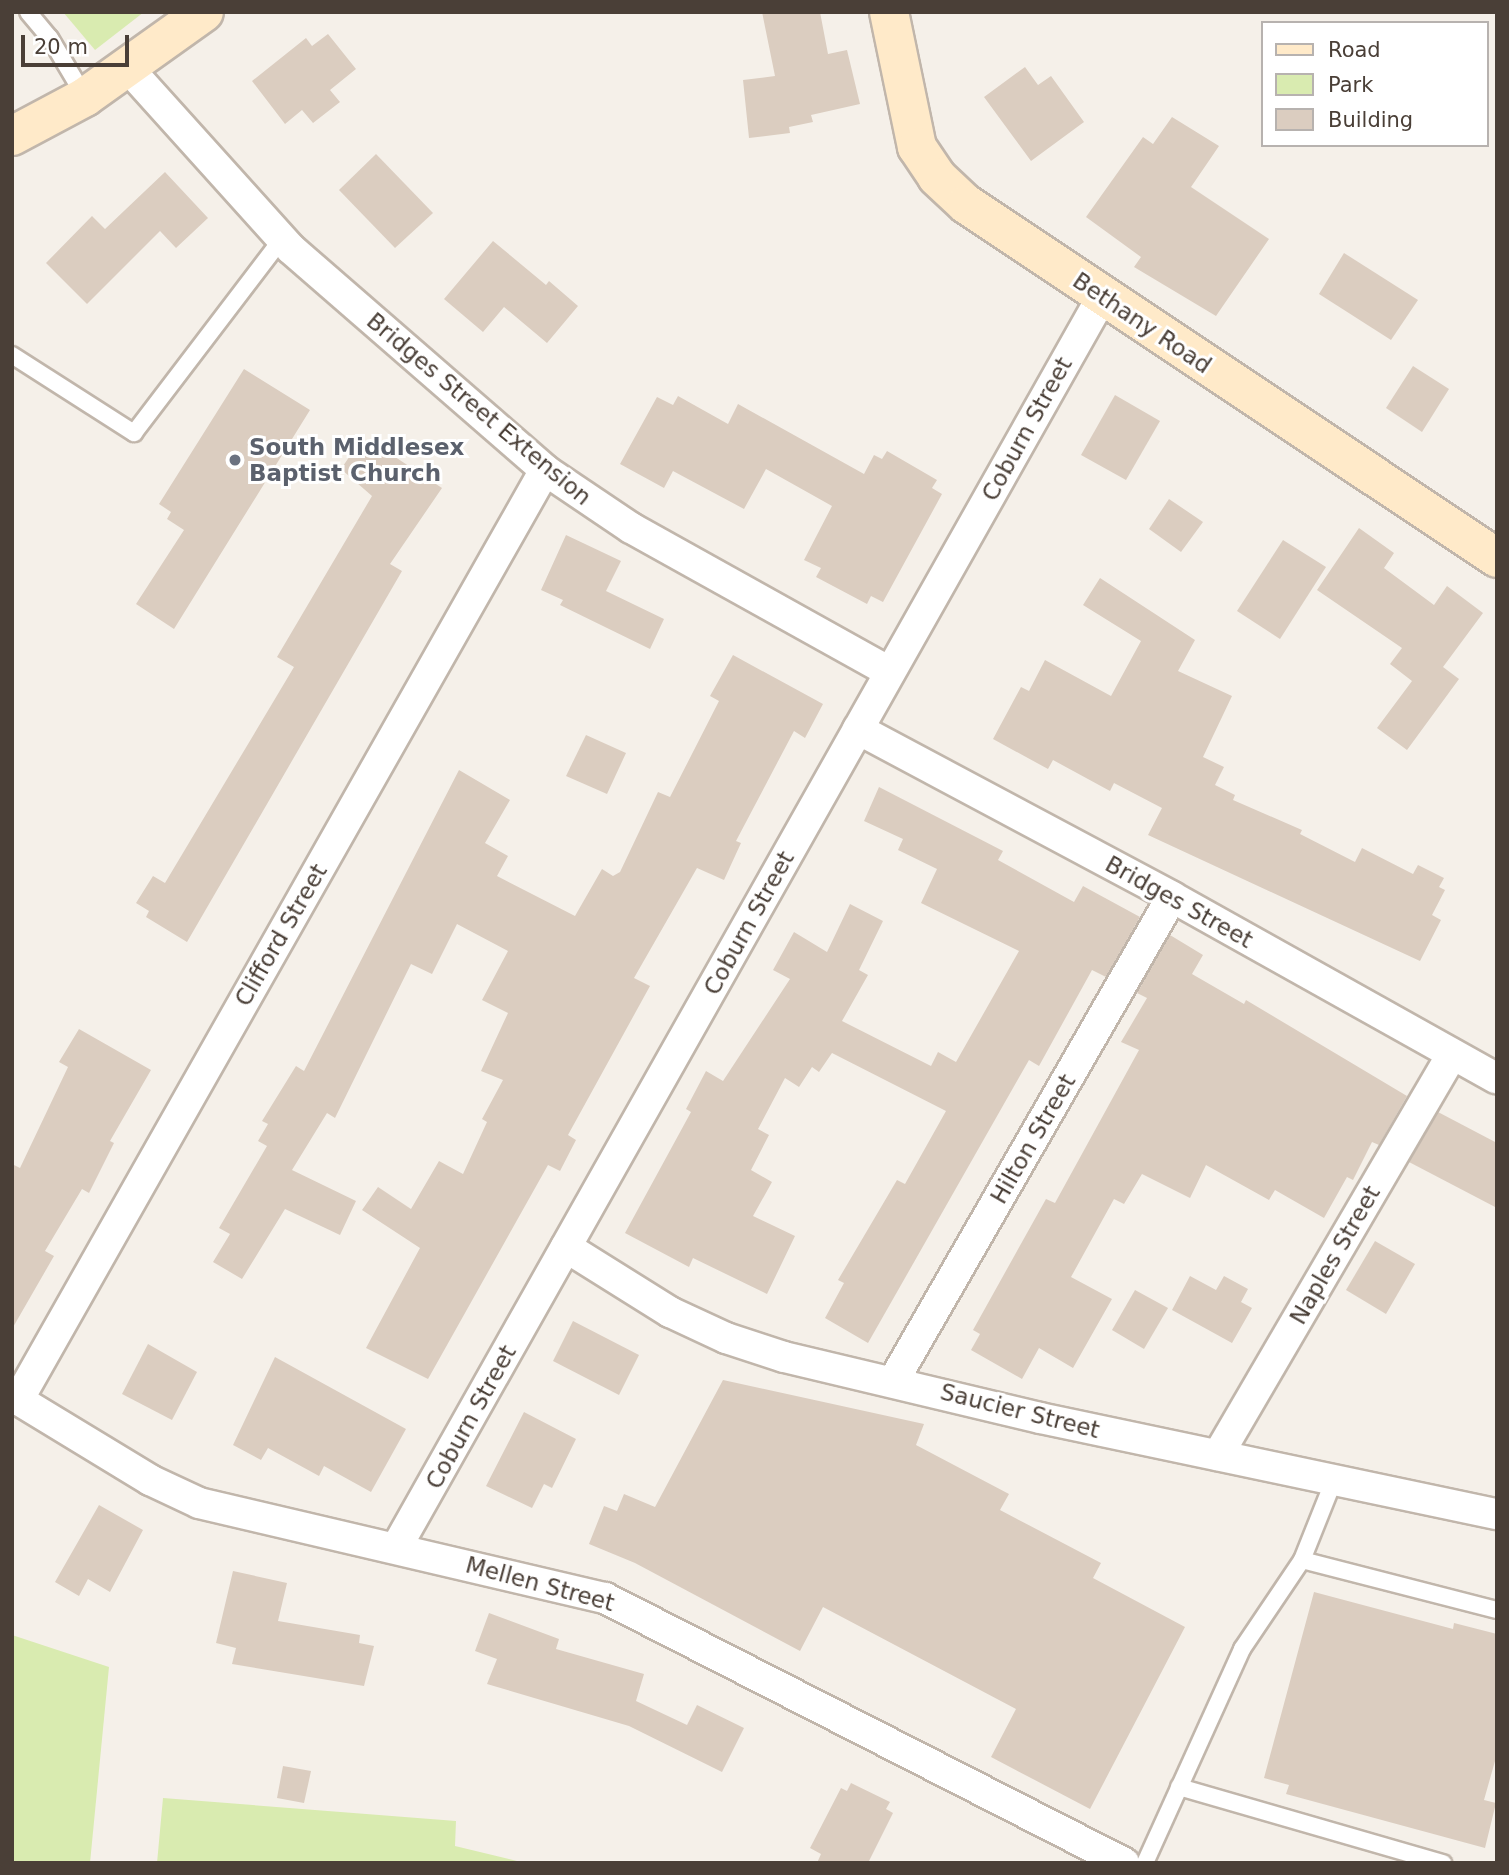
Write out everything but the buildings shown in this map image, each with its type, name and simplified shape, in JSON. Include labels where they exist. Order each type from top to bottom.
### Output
[{"type":"street","points":[[12,136],[85,97],[204,12]]},
{"type":"street","name":"Bethany Road","points":[[889,12],[906,111],[917,147],[937,177],[966,204],[1497,558]]},
{"type":"street","name":"Bridges Street Extension","points":[[128,68],[282,240],[545,470],[631,528],[890,672]]},
{"type":"street","name":"Coburn Street","points":[[396,1548],[1102,297]]},
{"type":"street","name":"Clifford Street","points":[[15,1398],[545,470]]},
{"type":"street","name":"Bridges Street","points":[[858,729],[1172,897],[1497,1079]]},
{"type":"street","name":"Hilton Street","points":[[894,1380],[1172,897]]},
{"type":"street","name":"Naples Street","points":[[1218,1455],[1452,1054]]},
{"type":"street","name":"Saucier Street","points":[[566,1247],[670,1312],[726,1338],[785,1357],[1218,1455],[1497,1514]]},
{"type":"street","name":"Mellen Street","points":[[15,1398],[150,1480],[199,1503],[606,1598],[1125,1863]]},
{"type":"lane","points":[[28,12],[50,38],[85,97]]},
{"type":"lane","points":[[12,355],[134,433],[282,240]]},
{"type":"lane","points":[[1144,1863],[1242,1649],[1303,1560],[1334,1480]]},
{"type":"lane","points":[[1303,1560],[1497,1609]]},
{"type":"lane","points":[[1179,1787],[1443,1863]]},
{"type":"green space","points":[[63,12],[144,12],[95,50]]},
{"type":"green space","points":[[12,1635],[109,1667],[90,1863],[12,1863]]},
{"type":"green space","points":[[163,1798],[456,1821],[455,1846],[525,1863],[157,1863]]},
{"type":"place","name":"South Middlesex Baptist Church","points":[[235,460]]}]
